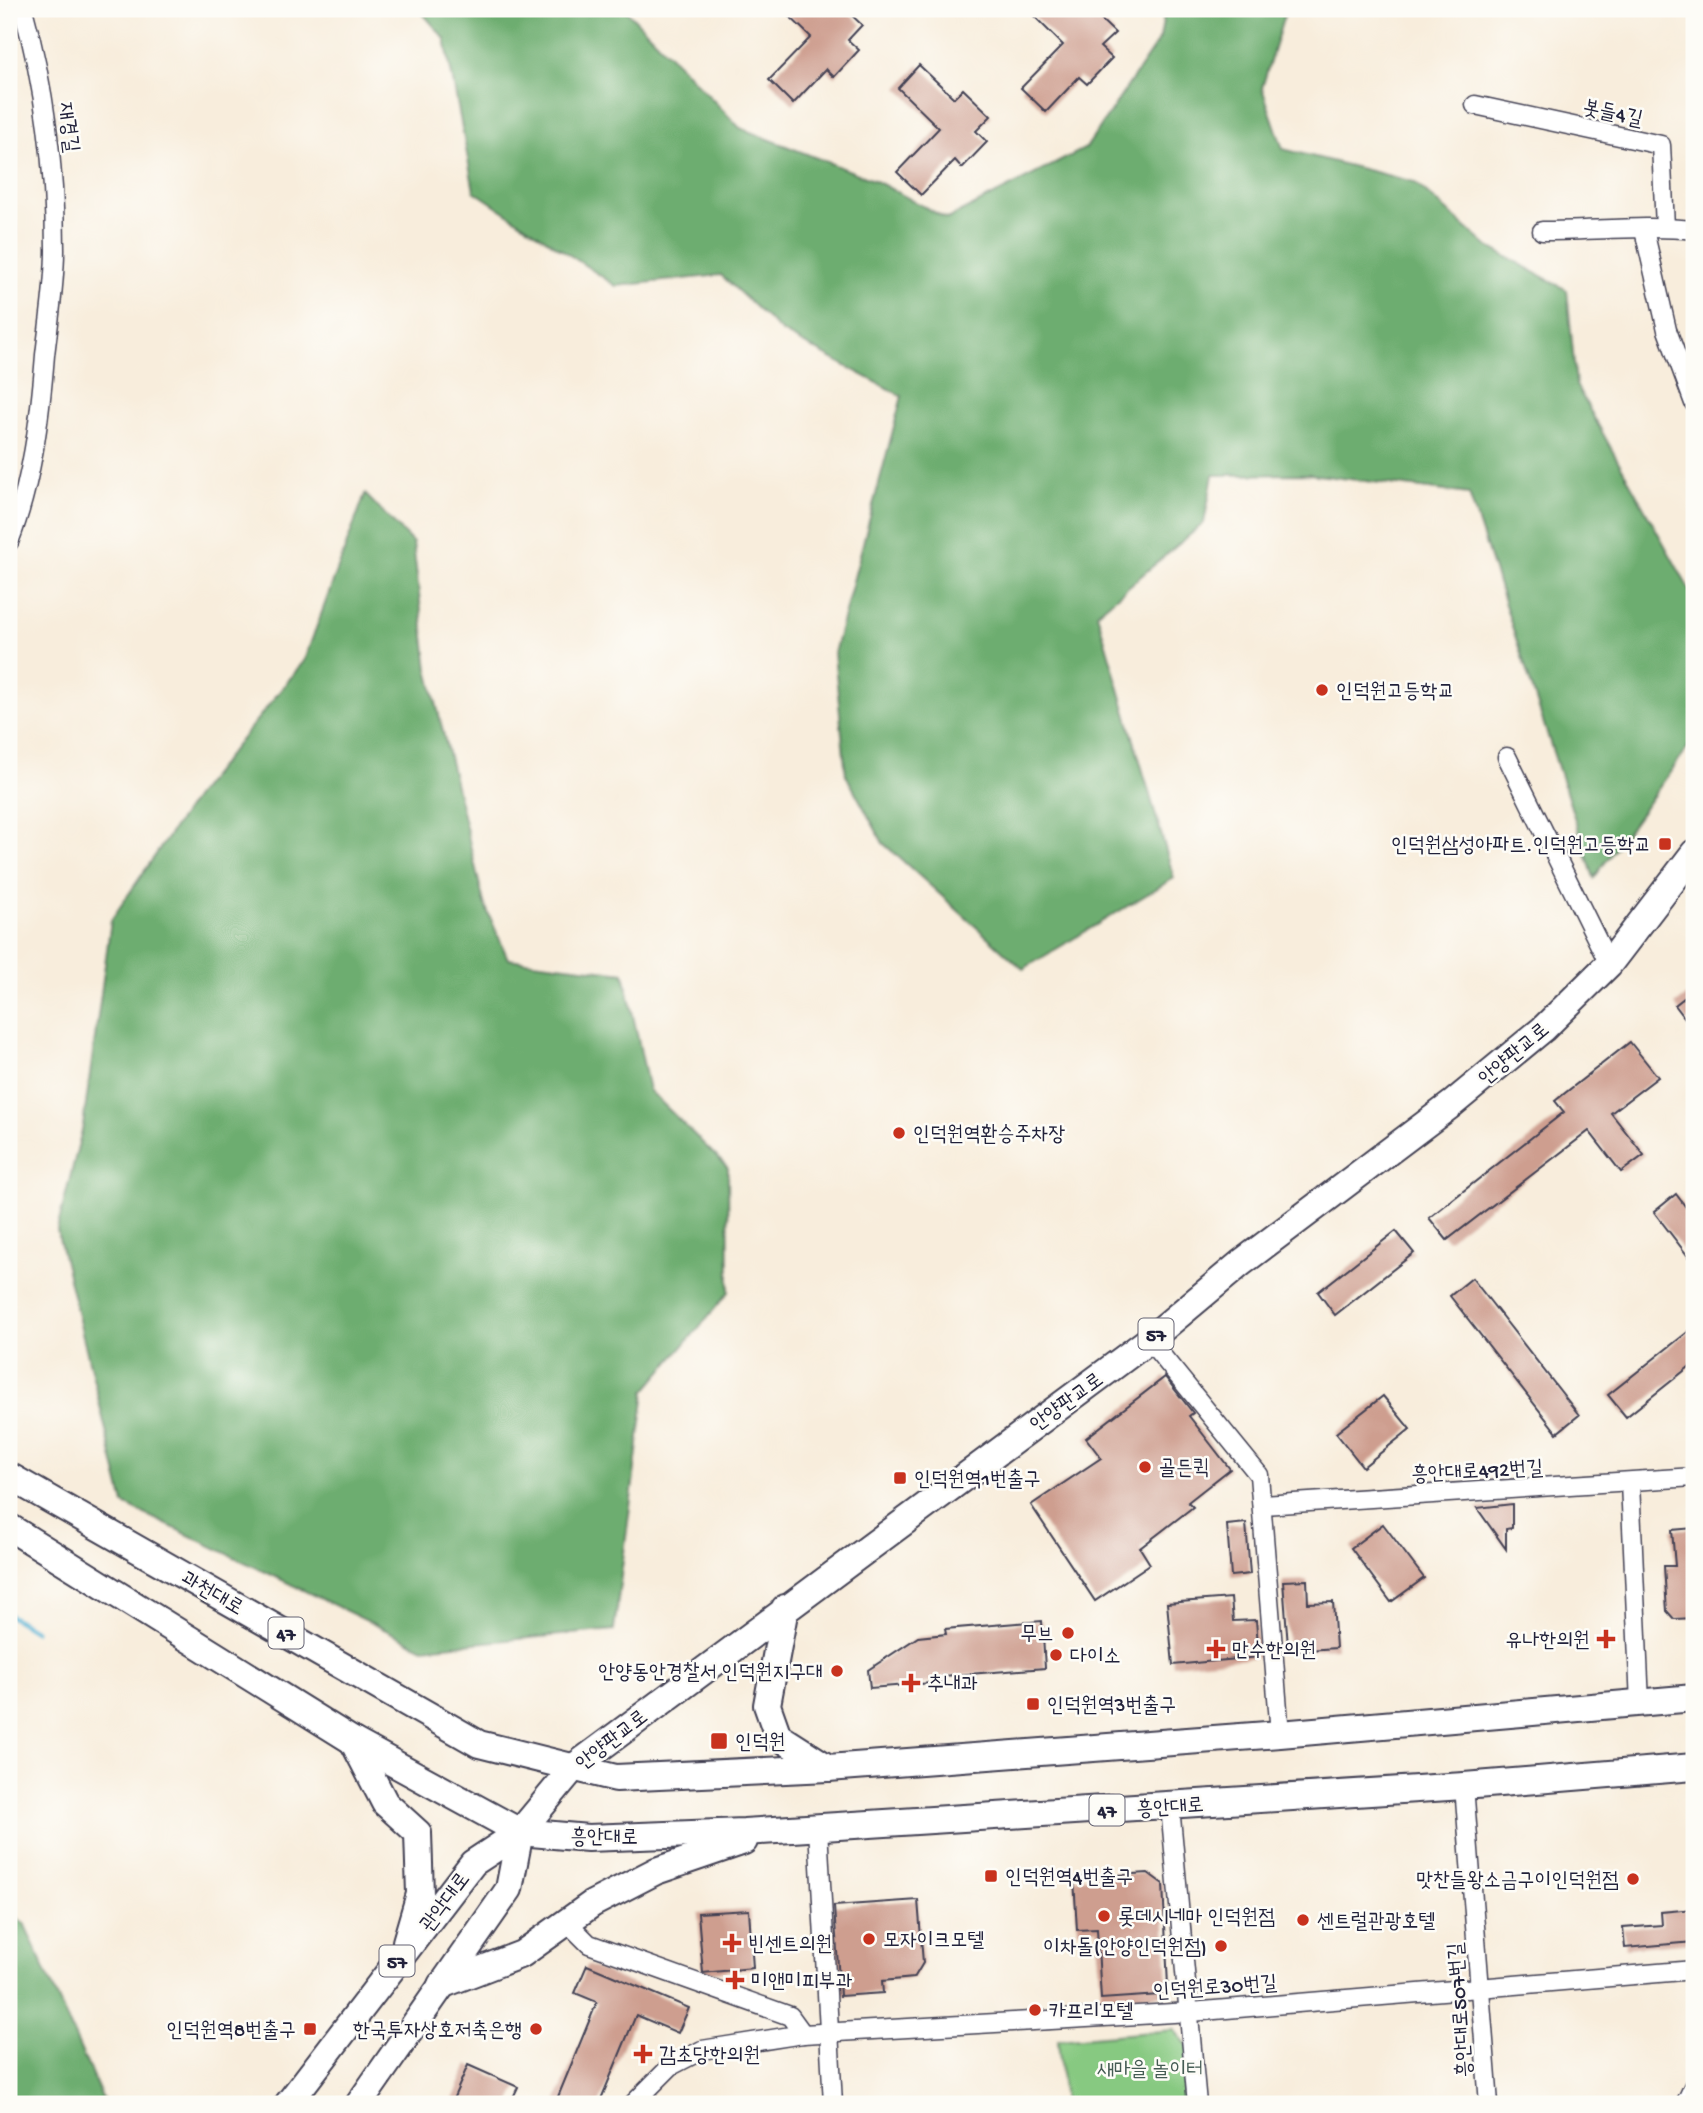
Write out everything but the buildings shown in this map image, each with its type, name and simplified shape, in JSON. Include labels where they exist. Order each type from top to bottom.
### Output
[{"type":"main road","name":"안양판교로","points":[[520,1832],[573,1767],[1149,1340],[1241,1263],[1452,1104],[1543,1029],[1609,964],[1694,853]]},
{"type":"main road","name":"과천대로","points":[[9,1476],[479,1744],[573,1767]]},
{"type":"main road","name":"47","points":[[9,1527],[352,1741],[520,1832]]},
{"type":"main road","points":[[785,1608],[767,1705],[778,1736],[828,1768]]},
{"type":"main road","name":"47","points":[[573,1767],[616,1778],[828,1768],[1280,1734],[1694,1698]]},
{"type":"main road","points":[[352,1741],[385,1803],[418,1833],[420,1894],[401,1956]]},
{"type":"main road","name":"흥안대로","points":[[520,1832],[589,1838],[818,1828],[1464,1786],[1694,1766]]},
{"type":"main road","points":[[441,1985],[522,1954],[592,1904],[656,1871],[775,1830]]},
{"type":"main road","name":"관악대로","points":[[288,2104],[473,1863],[520,1832]]},
{"type":"main road","name":"57","points":[[359,2104],[509,1889],[520,1832]]},
{"type":"street","name":"재경길","points":[[9,542],[19,515],[40,418],[55,252],[51,143],[37,60],[23,9]]},
{"type":"street","name":"봇들4길","points":[[1475,105],[1661,145],[1665,227]]},
{"type":"street","points":[[1542,231],[1644,230],[1665,227],[1694,230]]},
{"type":"street","points":[[1644,230],[1667,330],[1694,403]]},
{"type":"street","points":[[1507,757],[1609,964]]},
{"type":"street","points":[[1149,1340],[1259,1475],[1280,1734]]},
{"type":"street","name":"흥안대로492번길","points":[[1263,1505],[1694,1477]]},
{"type":"street","points":[[1630,1483],[1640,1703]]},
{"type":"street","name":"흥안대로507번길","points":[[1464,1786],[1489,2104]]},
{"type":"street","points":[[1170,1806],[1191,2012],[1197,2104]]},
{"type":"street","points":[[818,1828],[832,2104]]},
{"type":"street","points":[[567,1922],[589,1944],[790,2015],[803,2034]]},
{"type":"street","name":"인덕원로30번길","points":[[633,2104],[671,2066],[702,2050],[803,2034],[1191,2012],[1694,1970]]},
{"type":"street","points":[[1685,2104],[1694,2085]]},
{"type":"green space","points":[[419,9],[625,9],[740,128],[876,181],[947,219],[1086,148],[1160,38],[1165,9],[1286,9],[1262,88],[1283,149],[1414,182],[1487,246],[1567,290],[1576,385],[1694,598],[1694,739],[1594,878],[1469,494],[1309,474],[1213,475],[1204,523],[1097,613],[1174,878],[1023,969],[883,843],[846,775],[834,653],[902,396],[782,332],[721,275],[616,286],[474,191],[445,39]]},
{"type":"green space","points":[[9,186],[15,226],[9,406]]},
{"type":"green space","points":[[365,494],[413,543],[428,669],[484,903],[508,959],[624,973],[649,1090],[728,1168],[729,1292],[645,1391],[614,1630],[423,1648],[124,1504],[57,1230],[83,1126],[111,920],[195,797],[304,661]]},
{"type":"green space","points":[[9,1913],[24,1923],[105,2104],[9,2104]]},
{"type":"green space","name":"새마을 놀이터","points":[[1174,2030],[1190,2048],[1191,2104],[1064,2104],[1058,2040]]},
{"type":"waterway","points":[[9,1615],[35,1631]]},
{"type":"place","name":"인덕원고등학교","points":[[1322,690]]},
{"type":"place","name":"인덕원삼성아파트.인덕원고등학교","points":[[1665,844]]},
{"type":"place","name":"인덕원역환승주차장","points":[[899,1133]]},
{"type":"place","name":"골든퀵","points":[[1145,1467]]},
{"type":"place","name":"인덕원역1번출구","points":[[900,1478]]},
{"type":"place","name":"무브","points":[[1068,1633]]},
{"type":"place","name":"유나한의원","points":[[1606,1639]]},
{"type":"place","name":"만수한의원","points":[[1216,1649]]},
{"type":"place","name":"다이소","points":[[1056,1655]]},
{"type":"place","name":"안양동안경찰서 인덕원지구대","points":[[837,1671]]},
{"type":"place","name":"추내과","points":[[911,1683]]},
{"type":"place","name":"인덕원역3번출구","points":[[1033,1704]]},
{"type":"place","name":"인덕원","points":[[719,1741]]},
{"type":"place","name":"인덕원역4번출구","points":[[991,1876]]},
{"type":"place","name":"맛찬들왕소금구이인덕원점","points":[[1633,1879]]},
{"type":"place","name":"롯데시네마 인덕원점","points":[[1104,1916]]},
{"type":"place","name":"센트럴관광호텔","points":[[1303,1920]]},
{"type":"place","name":"모자이크모텔","points":[[869,1939]]},
{"type":"place","name":"빈센트의원","points":[[732,1943]]},
{"type":"place","name":"이차돌(안양인덕원점)","points":[[1221,1946]]},
{"type":"place","name":"미앤미피부과","points":[[735,1980]]},
{"type":"place","name":"카프리모텔","points":[[1035,2010]]},
{"type":"place","name":"인덕원역8번출구","points":[[310,2029]]},
{"type":"place","name":"한국투자상호저축은행","points":[[536,2029]]},
{"type":"place","name":"감초당한의원","points":[[643,2054]]}]
